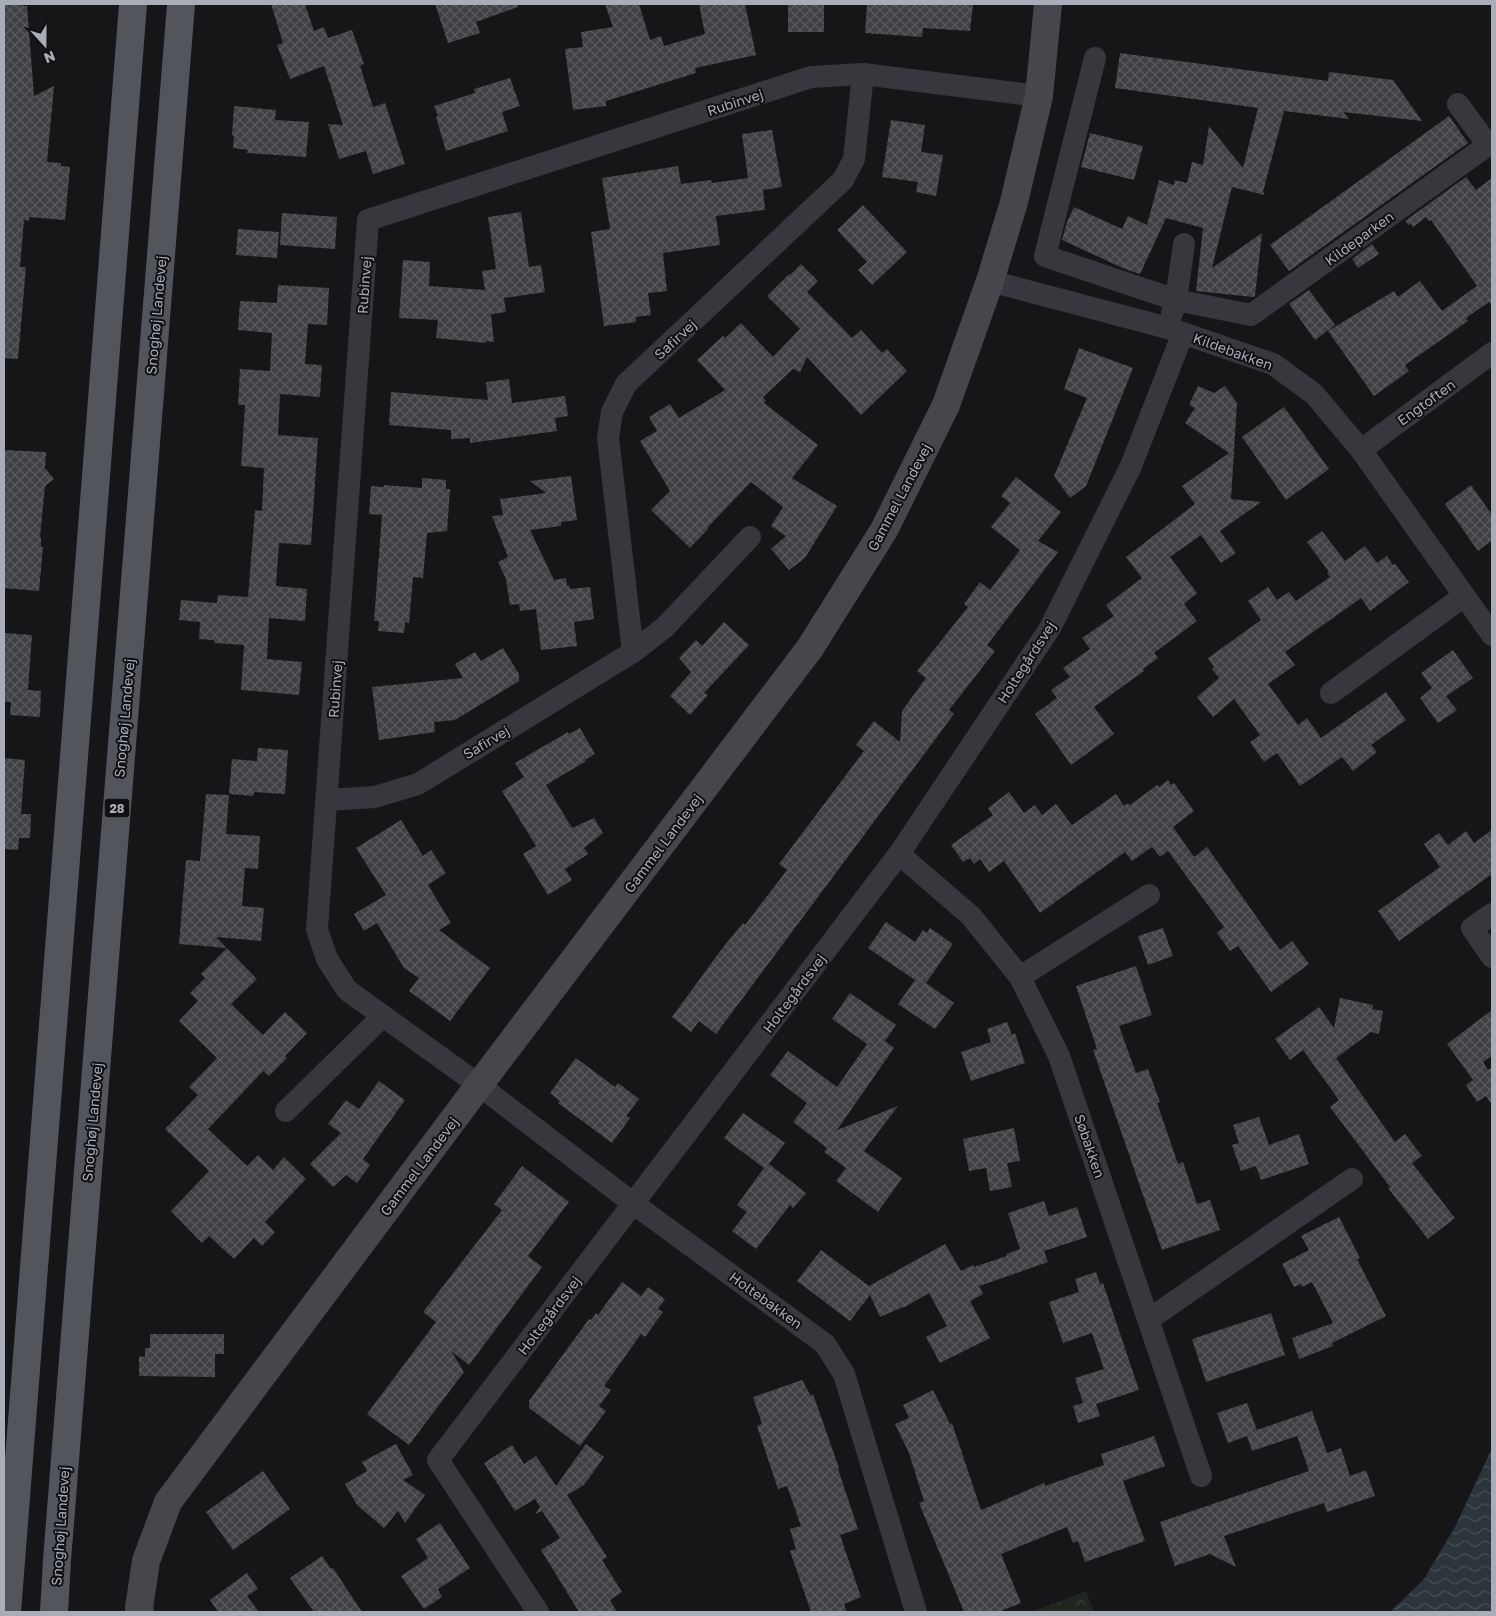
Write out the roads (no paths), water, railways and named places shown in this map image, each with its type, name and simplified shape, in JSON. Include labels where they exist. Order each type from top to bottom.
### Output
[{"type":"main road","points":[[7,1612],[133,4]]},
{"type":"main road","name":"Snoghøj Landevej","points":[[54,1612],[181,4]]},
{"type":"street","name":"Gammel Landevej","points":[[140,1612],[146,1561],[168,1502],[810,648],[884,530],[941,414],[990,281],[1014,202],[1038,96],[1048,4]]},
{"type":"street","name":"Kildeparken","points":[[1095,58],[1045,256],[1176,300],[1251,316],[1488,145],[1458,104]]},
{"type":"street","name":"Rubinvej","points":[[479,1086],[348,990],[327,959],[317,929],[368,220],[811,77],[863,74],[1038,96]]},
{"type":"street","name":"Safirvej","points":[[633,652],[608,438],[612,412],[626,384],[843,180],[854,158],[863,74]]},
{"type":"street","points":[[1175,330],[1176,300],[1184,244]]},
{"type":"street","name":"Kildebakken","points":[[990,281],[1175,330],[1273,364],[1314,394],[1361,450],[1492,635]]},
{"type":"street","name":"Holtegårdsvej","points":[[538,1612],[438,1460],[899,854],[1050,628],[1131,466],[1175,330]]},
{"type":"street","name":"Engtoften","points":[[1361,450],[1492,354]]},
{"type":"street","name":"Safirvej","points":[[327,800],[375,797],[418,784],[633,652],[665,627],[750,537]]},
{"type":"street","points":[[1331,693],[1464,596]]},
{"type":"street","name":"Søbakken","points":[[899,854],[971,916],[1020,977],[1059,1056],[1201,1476]]},
{"type":"street","points":[[1020,977],[1149,895]]},
{"type":"street","points":[[1492,914],[1472,928],[1492,956]]},
{"type":"street","points":[[286,1112],[383,1016]]},
{"type":"street","name":"Holtebakken","points":[[479,1086],[634,1204],[825,1344],[844,1374],[916,1612]]},
{"type":"street","points":[[1148,1320],[1352,1179]]},
{"type":"water","points":[[1492,1448],[1492,1612],[1390,1612],[1424,1579],[1455,1527]]}]
